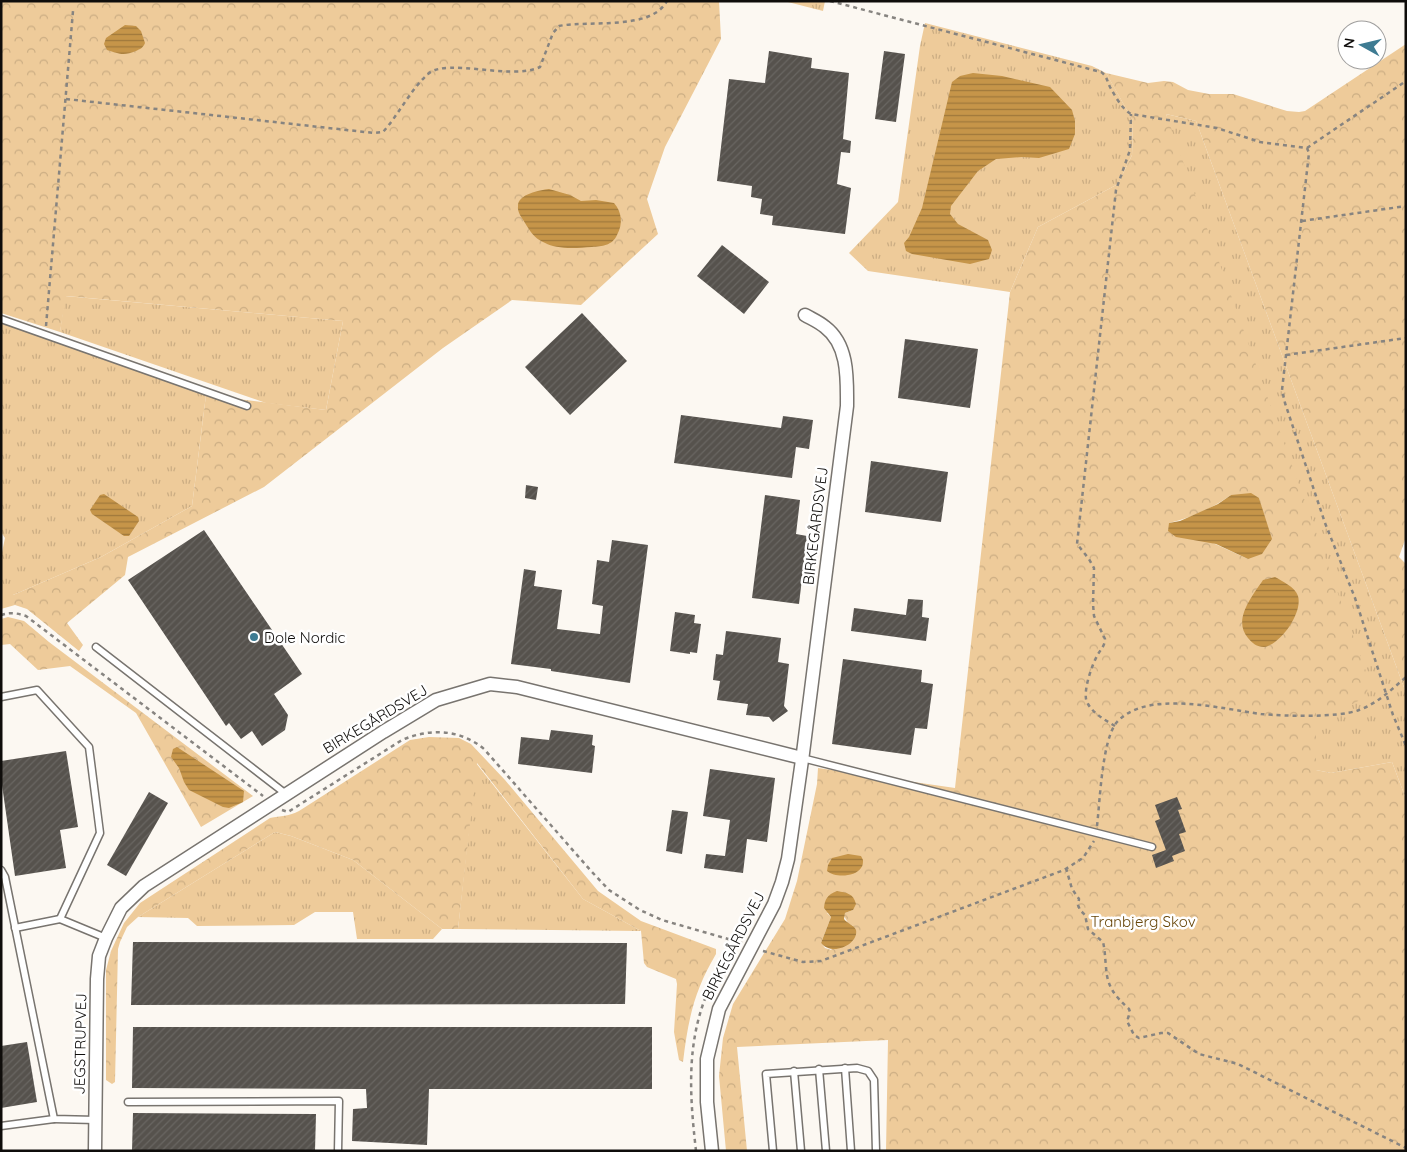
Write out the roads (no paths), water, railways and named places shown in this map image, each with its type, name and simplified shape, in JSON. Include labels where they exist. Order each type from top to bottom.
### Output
[{"type":"street","name":"BIRKEGÅRDSVEJ","points":[[712,1151],[707,1102],[707,1059],[719,1009],[764,924],[782,882],[788,859],[847,406],[848,383],[845,362],[839,343],[826,328],[805,315]]},
{"type":"street","name":"BIRKEGÅRDSVEJ","points":[[106,938],[121,908],[144,886],[436,700],[490,684],[517,687],[574,700],[802,758]]},
{"type":"street","name":"JEGSTRUPVEJ","points":[[95,1151],[99,956],[106,938]]},
{"type":"lane","points":[[1,319],[247,406]]},
{"type":"lane","points":[[96,648],[286,794]]},
{"type":"lane","points":[[1,697],[37,690],[89,747],[100,834],[60,919]]},
{"type":"lane","points":[[802,758],[1152,846]]},
{"type":"lane","points":[[1,870],[5,877],[54,1119]]},
{"type":"lane","points":[[15,928],[60,919],[106,938]]},
{"type":"lane","points":[[845,1068],[851,1151]]},
{"type":"lane","points":[[773,1151],[766,1074],[818,1069],[857,1068],[868,1070],[874,1080],[876,1151]]},
{"type":"lane","points":[[818,1069],[826,1151]]},
{"type":"lane","points":[[794,1071],[801,1151]]},
{"type":"lane","points":[[128,1102],[339,1101],[338,1151]]},
{"type":"lane","points":[[1,1126],[54,1119],[96,1120]]},
{"type":"place","name":"Dole Nordic","points":[[254,637]]},
{"type":"park label","name":"Tranbjerg Skov","points":[[1143,921]]}]
